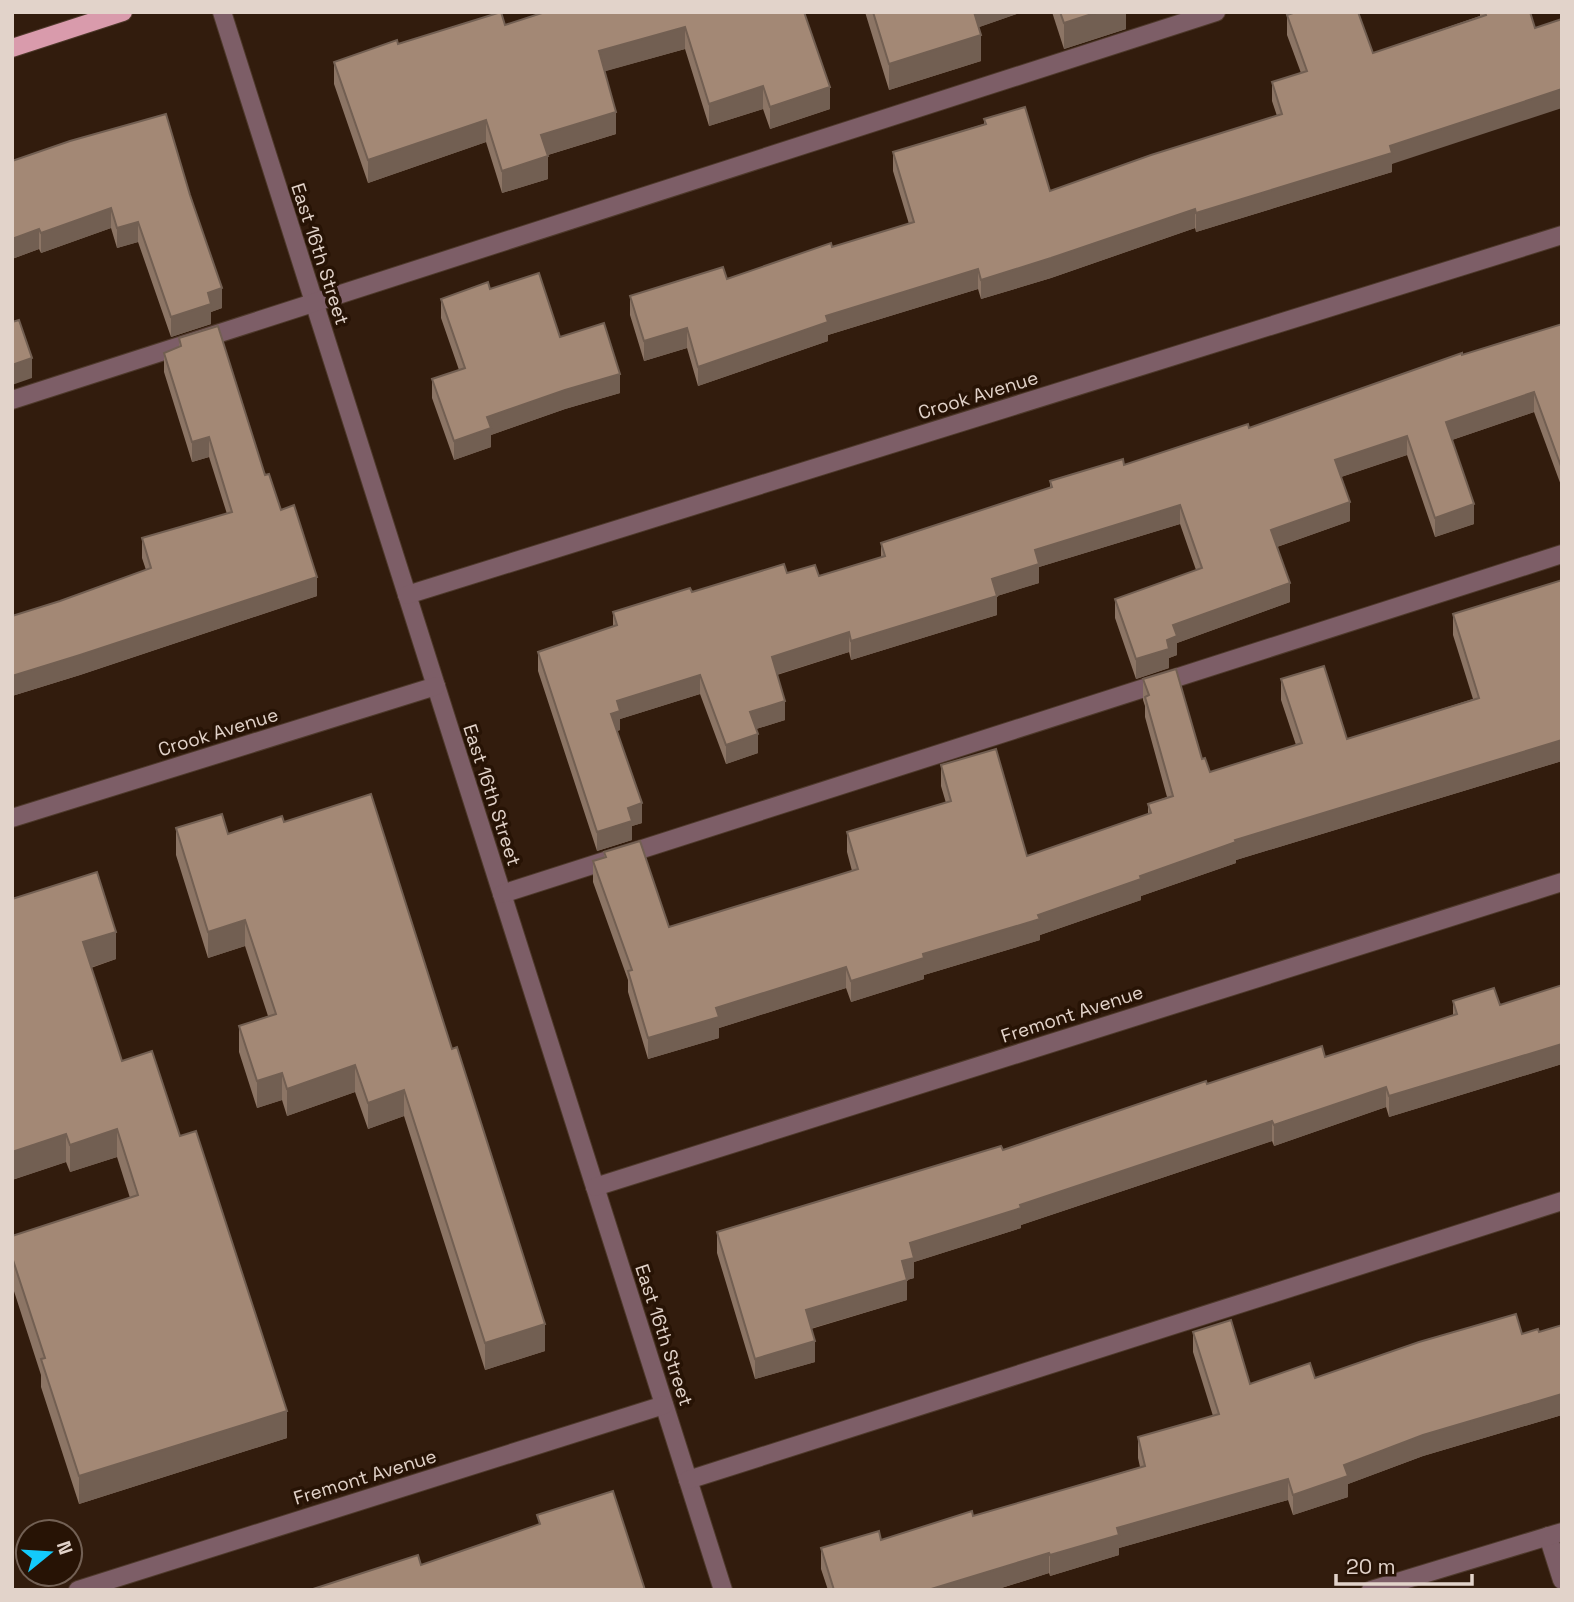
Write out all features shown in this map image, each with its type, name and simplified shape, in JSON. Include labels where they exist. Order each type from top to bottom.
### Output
[{"type":"main road","points":[[12,48],[123,12]]},
{"type":"street","name":"East 16th Street","points":[[222,12],[723,1590]]},
{"type":"street","points":[[12,400],[1216,12]]},
{"type":"street","name":"Crook Avenue","points":[[407,595],[1562,234]]},
{"type":"street","points":[[502,894],[1562,554]]},
{"type":"street","name":"Crook Avenue","points":[[12,818],[436,686]]},
{"type":"street","name":"Fremont Avenue","points":[[595,1187],[1562,882]]},
{"type":"street","points":[[688,1480],[1562,1201]]},
{"type":"street","name":"Fremont Avenue","points":[[78,1590],[664,1405]]},
{"type":"street","points":[[1371,1590],[1555,1534],[1562,1580]]},
{"type":"building","points":[[501,12],[505,25],[545,12],[804,12],[830,87],[770,107],[763,86],[709,104],[685,27],[599,51],[616,112],[541,135],[548,156],[502,171],[486,120],[368,160],[334,62],[397,40],[398,44]]},
{"type":"building","points":[[873,12],[974,12],[981,35],[889,64]]},
{"type":"building","points":[[1060,12],[1098,12],[1064,23]]},
{"type":"building","points":[[1296,12],[1358,12],[1373,53],[1486,15],[1485,12],[1530,12],[1535,28],[1562,19],[1562,89],[1390,146],[1392,153],[1196,213],[1195,209],[981,280],[978,269],[826,316],[828,322],[698,367],[687,328],[644,341],[630,296],[723,267],[727,279],[831,243],[832,247],[914,222],[893,152],[986,124],[984,119],[1025,107],[1050,191],[1151,155],[1282,114],[1272,82],[1307,71],[1287,15]]},
{"type":"building","points":[[166,114],[222,288],[208,293],[211,304],[171,317],[138,222],[117,228],[111,208],[41,233],[39,229],[12,239],[12,161],[70,141]]},
{"type":"building","points":[[539,273],[560,337],[604,323],[620,374],[487,417],[491,428],[454,441],[432,379],[465,368],[441,299],[488,282],[490,289]]},
{"type":"building","points":[[19,320],[32,358],[12,365],[12,322]]},
{"type":"building","points":[[1562,324],[1562,469],[1534,392],[1446,422],[1474,504],[1435,518],[1407,436],[1335,460],[1350,502],[1271,530],[1290,583],[1173,625],[1177,636],[1167,640],[1169,649],[1136,659],[1115,599],[1202,568],[1180,505],[1035,550],[1039,564],[992,579],[997,596],[851,641],[849,632],[772,657],[785,701],[750,712],[758,734],[726,745],[700,675],[617,701],[620,711],[611,714],[642,803],[628,808],[632,821],[597,832],[538,652],[617,625],[613,612],[690,588],[692,592],[784,564],[787,573],[815,565],[819,576],[885,556],[881,543],[1052,487],[1050,481],[1123,459],[1124,465],[1248,424],[1249,428],[1462,353]]},
{"type":"building","points":[[218,326],[265,475],[269,474],[281,510],[294,505],[317,577],[12,676],[12,616],[151,568],[142,538],[232,512],[209,437],[192,442],[164,353],[181,346],[179,338]]},
{"type":"building","points":[[1562,580],[1562,740],[1235,840],[1236,842],[1140,876],[1141,879],[1038,915],[1040,919],[923,954],[924,958],[851,981],[846,967],[716,1008],[719,1017],[648,1038],[628,971],[632,970],[593,861],[606,857],[604,852],[640,841],[669,927],[858,869],[847,832],[951,801],[941,765],[996,749],[1027,856],[1151,813],[1148,804],[1173,796],[1145,697],[1149,695],[1143,679],[1176,669],[1202,759],[1205,758],[1210,772],[1302,743],[1281,679],[1324,666],[1347,739],[1479,698],[1453,614]]},
{"type":"building","points":[[371,794],[452,1049],[457,1047],[545,1324],[485,1343],[404,1090],[368,1103],[355,1065],[287,1089],[282,1073],[257,1081],[239,1026],[276,1014],[245,920],[208,932],[176,828],[222,814],[228,834],[282,816],[284,822]]},
{"type":"building","points":[[97,872],[116,932],[83,942],[122,1061],[152,1051],[180,1136],[196,1131],[287,1411],[79,1476],[41,1359],[45,1358],[12,1257],[12,1236],[138,1195],[117,1129],[70,1145],[66,1134],[12,1152],[12,899]]},
{"type":"building","points":[[1562,985],[1562,1044],[1389,1096],[1386,1087],[1274,1125],[1272,1121],[1020,1205],[1021,1208],[910,1243],[914,1258],[902,1261],[907,1280],[806,1310],[815,1341],[755,1359],[717,1232],[1001,1146],[1003,1150],[1206,1081],[1207,1084],[1322,1046],[1325,1057],[1457,1014],[1453,1001],[1494,988],[1500,1005]]},
{"type":"building","points":[[1516,1314],[1522,1334],[1562,1325],[1562,1394],[1423,1435],[1344,1465],[1348,1476],[1293,1495],[1288,1479],[1117,1528],[1119,1535],[928,1590],[834,1590],[821,1548],[879,1531],[881,1540],[972,1511],[973,1516],[1145,1466],[1138,1437],[1219,1414],[1193,1332],[1231,1320],[1250,1384],[1310,1363],[1315,1378],[1419,1342]]},
{"type":"building","points":[[613,1491],[645,1590],[310,1590],[418,1555],[421,1565],[540,1524],[537,1515]]}]
